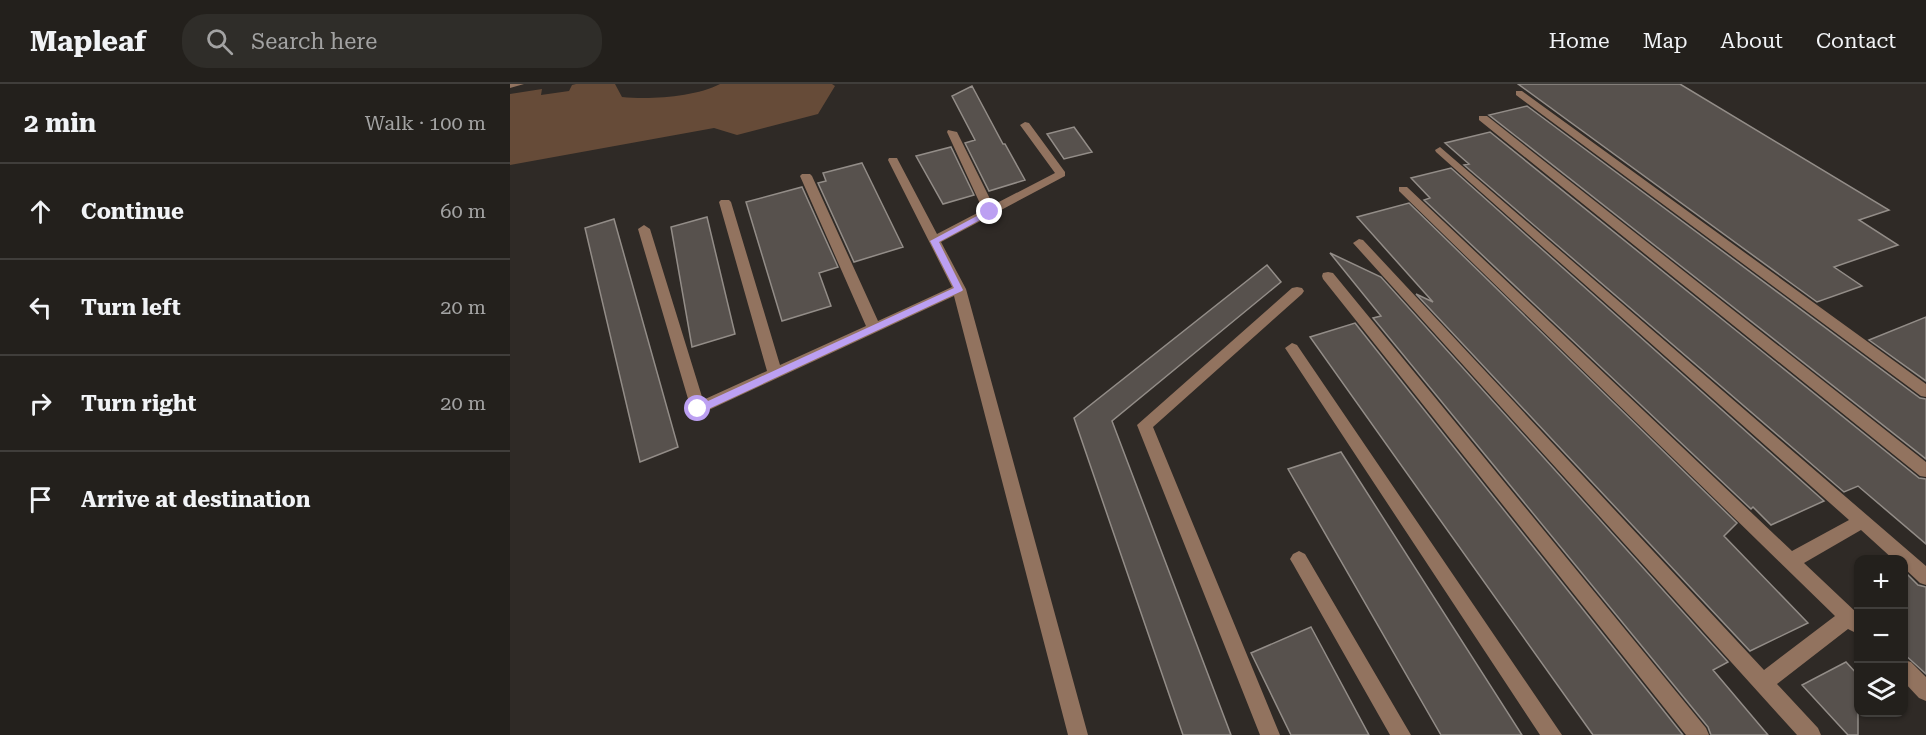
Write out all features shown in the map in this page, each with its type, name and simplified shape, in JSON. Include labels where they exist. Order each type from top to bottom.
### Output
[{"type":"street","points":[[510,85],[519,84]]},
{"type":"street","points":[[1519,93],[1926,392]]},
{"type":"street","points":[[1483,118],[1926,471]]},
{"type":"street","points":[[934,241],[1061,174],[1025,125]]},
{"type":"street","points":[[952,132],[990,212]]},
{"type":"street","points":[[1440,150],[1926,577]]},
{"type":"street","points":[[893,160],[959,290],[1078,735]]},
{"type":"street","points":[[806,176],[874,328]]},
{"type":"street","points":[[1402,189],[1854,622],[1762,683]]},
{"type":"street","points":[[725,202],[775,374]]},
{"type":"street","points":[[644,229],[698,409],[959,290]]},
{"type":"street","points":[[1359,243],[1811,735]]},
{"type":"street","points":[[1328,276],[1699,735]]},
{"type":"street","points":[[1270,735],[1145,425],[1297,291]]},
{"type":"street","points":[[1292,348],[1552,735]]},
{"type":"street","points":[[1791,561],[1862,521]]},
{"type":"street","points":[[1299,559],[1401,735]]},
{"type":"street","points":[[1908,673],[1926,691]]},
{"type":"shaded area","points":[[615,84],[622,97],[646,98],[685,95],[720,84],[832,84],[835,86],[818,114],[737,135],[714,128],[510,165],[510,94],[542,89],[541,95],[569,91],[572,85]]},
{"type":"building","points":[[1518,84],[1680,84],[1889,210],[1859,220],[1898,245],[1834,267],[1862,286],[1817,302]]},
{"type":"building","points":[[972,86],[1025,180],[989,191],[965,143],[975,140],[952,96]]},
{"type":"building","points":[[1527,106],[1920,398],[1926,399],[1926,459],[1489,115]]},
{"type":"building","points":[[1074,127],[1092,152],[1064,159],[1047,134]]},
{"type":"building","points":[[1490,132],[1919,478],[1926,479],[1926,544],[1858,486],[1844,492],[1464,165],[1469,164],[1445,143]]},
{"type":"building","points":[[951,147],[974,195],[943,204],[916,156]]},
{"type":"building","points":[[862,163],[903,247],[854,262],[818,183],[826,181],[823,173]]},
{"type":"building","points":[[1451,168],[1824,501],[1771,525],[1753,507],[1751,509],[1424,200],[1430,198],[1411,178]]},
{"type":"building","points":[[802,187],[838,267],[819,273],[831,306],[782,321],[746,202]]},
{"type":"building","points":[[1409,203],[1737,523],[1724,536],[1808,623],[1750,651],[1416,294],[1433,302],[1357,217]]},
{"type":"building","points":[[707,217],[735,334],[692,347],[671,227]]},
{"type":"building","points":[[614,219],[678,447],[640,462],[585,228]]},
{"type":"building","points":[[1330,253],[1381,277],[1728,662],[1713,670],[1768,735],[1711,735],[1708,727],[1373,318],[1381,316]]},
{"type":"building","points":[[1267,265],[1281,282],[1112,421],[1231,735],[1183,735],[1074,418]]},
{"type":"building","points":[[1926,317],[1926,381],[1869,340]]},
{"type":"building","points":[[1355,323],[1683,735],[1593,735],[1310,337]]},
{"type":"building","points":[[1341,452],[1522,735],[1441,735],[1288,469]]},
{"type":"building","points":[[1908,575],[1918,585],[1926,587],[1926,674],[1908,658]]},
{"type":"building","points":[[1311,627],[1369,735],[1291,735],[1251,653]]},
{"type":"building","points":[[1846,662],[1854,671],[1854,717],[1858,717],[1858,735],[1848,735],[1802,685]]},
{"type":"route","points":[[698,409],[959,290],[934,241],[990,212]]}]
